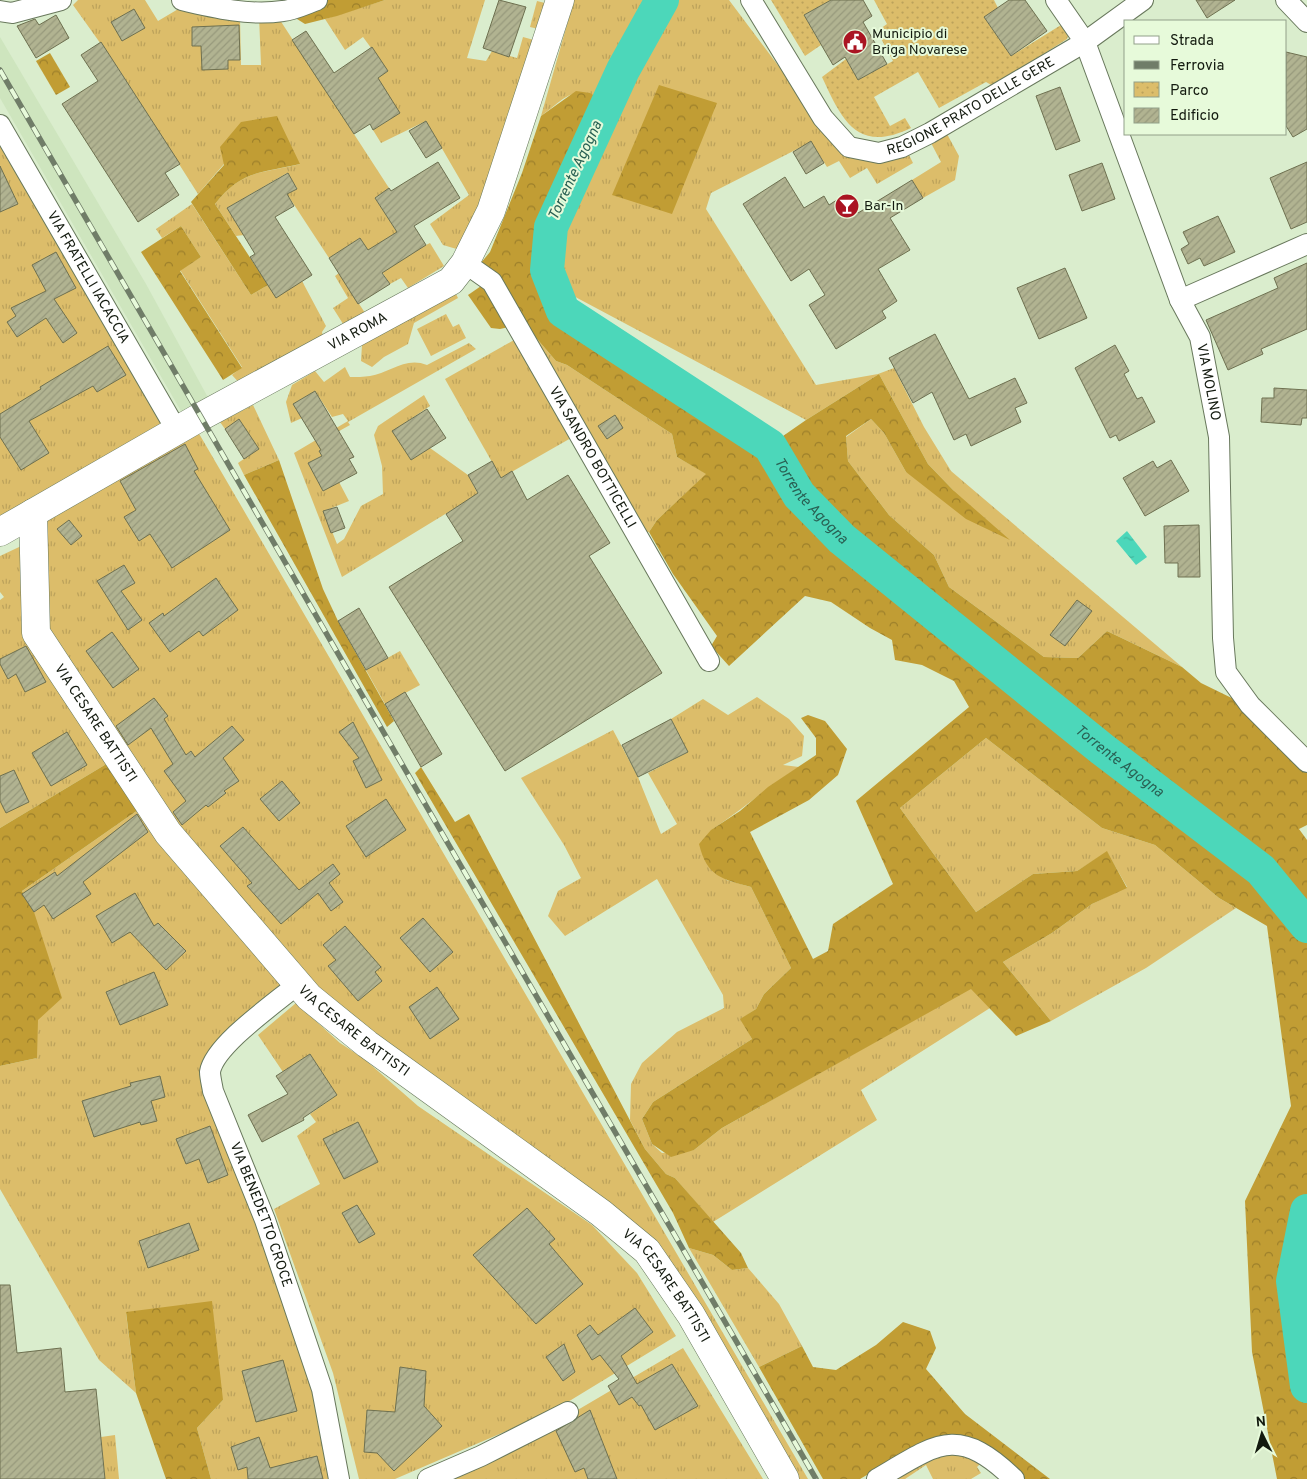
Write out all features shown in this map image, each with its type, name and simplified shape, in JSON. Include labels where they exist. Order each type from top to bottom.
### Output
[{"type":"street","points":[[0,11],[12,13],[61,0]]},
{"type":"street","points":[[182,0],[215,8],[259,12],[285,11],[317,0]]},
{"type":"street","name":"VIA ROMA","points":[[0,532],[177,430],[452,281],[465,263],[491,212],[560,0]]},
{"type":"street","name":"REGIONE PRATO DELLE GERE","points":[[751,0],[823,118],[849,147],[879,153],[902,147],[930,133],[1085,42],[1143,0]]},
{"type":"street","name":"VIA MOLINO","points":[[1056,0],[1085,42],[1180,300],[1200,337],[1219,437],[1223,638],[1226,672],[1250,706],[1307,762]]},
{"type":"street","points":[[1286,0],[1307,22]]},
{"type":"street","name":"VIA FRATELLI IACACCIA","points":[[0,125],[177,430]]},
{"type":"street","points":[[1180,300],[1307,244]]},
{"type":"street","name":"VIA SANDRO BOTTICELLI","points":[[465,263],[492,282],[709,661]]},
{"type":"street","name":"VIA CESARE BATTISTI","points":[[33,513],[36,633],[168,834],[309,997],[366,1044],[601,1213],[648,1251],[691,1315],[785,1479]]},
{"type":"street","name":"VIA BENEDETTO CROCE","points":[[298,984],[231,1038],[217,1057],[210,1071],[213,1091],[265,1220],[322,1389],[339,1479]]},
{"type":"street","points":[[428,1479],[481,1456],[568,1412]]},
{"type":"street","points":[[877,1479],[929,1449],[950,1443],[972,1447],[997,1463],[1014,1479]]},
{"type":"shaded area","points":[[0,37],[146,284],[211,403],[185,418],[0,98]]},
{"type":"green space","points":[[78,0],[145,0],[158,21],[185,5],[240,17],[241,65],[261,65],[259,16],[278,17],[389,188],[375,198],[397,232],[377,245],[426,245],[430,243],[444,266],[408,288],[401,278],[390,284],[360,238],[329,258],[287,194],[297,188],[287,173],[227,208],[244,235],[236,236],[215,204],[234,184],[243,179],[263,172],[300,164],[224,164],[198,194],[118,68],[73,5]]},
{"type":"green space","points":[[324,0],[385,0],[337,16],[305,24],[297,19]]},
{"type":"green space","points":[[385,0],[485,0],[467,58],[486,61],[492,51],[517,58],[523,37],[541,42],[521,108],[460,250],[443,245],[430,224],[469,195],[426,121],[381,143],[373,130],[392,118],[365,86],[388,71],[363,37],[345,50],[325,19]]},
{"type":"green space","points":[[574,0],[647,0],[638,26],[604,102],[585,93],[577,93],[564,98],[541,116]]},
{"type":"green space","points":[[675,0],[729,0],[837,144],[909,155],[913,163],[877,184],[867,168],[850,178],[839,161],[827,167],[811,142],[711,193],[706,209],[816,385],[878,374],[894,368],[924,427],[951,471],[1182,667],[1107,631],[1078,658],[1044,657],[949,587],[934,555],[889,515],[848,461],[846,437],[871,419],[884,433],[906,472],[954,491],[928,464],[879,374],[806,420],[566,292],[554,252],[574,193],[627,75],[668,16]]},
{"type":"green space","points":[[771,0],[831,0],[804,15],[821,45],[805,56]]},
{"type":"green space","points":[[874,0],[994,0],[998,8],[984,17],[1011,56],[1061,25],[1068,36],[1067,39],[993,86],[986,82],[939,108],[918,72],[874,97],[890,126],[905,118],[911,128],[892,135],[877,137],[864,135],[845,119],[822,77],[846,59],[858,80],[893,61],[877,31],[887,24]]},
{"type":"green space","points":[[537,1],[549,4],[543,30],[530,27]]},
{"type":"green space","points":[[50,53],[70,87],[56,95],[36,61]]},
{"type":"green space","points":[[659,85],[717,103],[672,214],[612,195]]},
{"type":"green space","points":[[576,91],[590,93],[604,102],[548,227],[544,271],[562,312],[767,449],[797,496],[839,540],[1101,751],[1261,872],[1307,931],[1307,1200],[1292,1282],[1307,1401],[1307,1479],[1277,1479],[1252,1352],[1245,1201],[1291,1106],[1267,926],[1219,898],[1155,845],[1102,828],[986,738],[900,808],[976,912],[1033,874],[1077,871],[1107,851],[1127,888],[1092,904],[1052,933],[1003,962],[1051,1021],[1016,1036],[971,989],[722,1128],[694,1150],[671,1157],[652,1144],[642,1119],[653,1102],[752,1039],[740,1019],[756,1009],[764,994],[791,968],[751,887],[732,882],[717,875],[706,864],[699,844],[711,830],[740,811],[768,787],[816,755],[816,738],[801,718],[808,715],[825,721],[847,749],[838,775],[809,800],[750,832],[813,959],[828,951],[833,924],[893,884],[856,801],[969,707],[954,681],[922,665],[895,660],[892,640],[831,602],[805,596],[729,666],[711,646],[717,636],[673,574],[649,532],[657,520],[706,474],[677,457],[672,434],[567,365],[556,361],[526,326],[480,264],[490,252],[522,173],[541,116]]},
{"type":"green space","points":[[277,116],[300,164],[263,172],[243,179],[225,193],[215,204],[268,285],[251,295],[191,202],[224,165],[220,147],[241,122]]},
{"type":"green space","points":[[947,134],[959,156],[955,180],[923,198],[912,180],[941,162],[931,143]]},
{"type":"green space","points":[[0,145],[167,423],[0,517]]},
{"type":"green space","points":[[192,204],[251,295],[268,285],[302,281],[326,326],[322,332],[324,341],[242,386],[232,375],[242,367],[180,270],[201,257],[181,226],[162,238],[156,229]]},
{"type":"green space","points":[[181,226],[201,257],[180,271],[242,368],[223,380],[141,252]]},
{"type":"green space","points":[[339,273],[367,316],[345,327],[333,308],[348,298],[335,276]]},
{"type":"green space","points":[[484,284],[514,326],[500,329],[491,328],[468,295]]},
{"type":"green space","points":[[454,290],[458,298],[414,323],[408,344],[384,357],[372,367],[361,361],[362,345]]},
{"type":"green space","points":[[446,314],[453,327],[459,324],[466,338],[431,356],[417,329]]},
{"type":"green space","points":[[526,326],[556,361],[567,365],[672,434],[677,457],[707,474],[657,520],[649,532],[642,533]]},
{"type":"green space","points":[[514,340],[571,438],[501,478],[445,379]]},
{"type":"green space","points":[[469,343],[476,349],[348,422],[350,425],[323,440],[328,447],[319,451],[322,456],[308,463],[323,491],[339,482],[349,501],[324,511],[337,544],[344,539],[361,506],[383,494],[382,466],[374,435],[378,426],[424,395],[430,406],[393,431],[411,460],[430,448],[468,475],[478,494],[342,577],[294,453],[348,421],[343,414],[332,417],[315,391],[293,404],[302,418],[291,423],[286,402],[292,385],[315,371],[324,382],[345,367],[350,377],[357,377],[377,374],[412,362],[427,365]]},
{"type":"green space","points":[[879,374],[928,464],[954,491],[1010,540],[966,519],[906,472],[884,433],[871,419],[846,436],[848,461],[889,515],[934,555],[949,587],[1044,657],[1078,658],[1107,631],[1182,667],[1201,683],[1248,706],[1307,767],[1307,825],[1299,829],[1307,840],[1307,920],[1265,867],[1104,745],[844,536],[803,492],[773,443]]},
{"type":"green space","points":[[253,405],[279,460],[244,475],[238,463],[258,449],[239,420],[225,429],[220,422]]},
{"type":"green space","points":[[194,425],[808,1479],[795,1479],[697,1308],[317,990],[173,828],[47,633],[41,513]]},
{"type":"green space","points":[[279,460],[323,589],[338,621],[394,721],[387,727],[244,475]]},
{"type":"green space","points":[[34,540],[36,633],[298,984],[210,1072],[250,1186],[339,1479],[211,1479],[197,1428],[223,1400],[126,1313],[136,1393],[99,1360],[0,1189],[0,1066],[37,1058],[34,912],[22,891],[138,810],[108,763],[0,828],[0,600],[4,597],[0,592],[0,556]]},
{"type":"green space","points":[[400,651],[420,685],[385,704],[366,670]]},
{"type":"green space","points":[[757,697],[789,719],[804,736],[802,756],[783,765],[799,767],[713,829],[726,880],[751,887],[791,968],[764,994],[756,1009],[741,1019],[752,1039],[653,1102],[642,1119],[652,1144],[662,1153],[694,1150],[722,1128],[971,988],[990,1008],[861,1090],[877,1120],[713,1222],[675,1178],[666,1174],[645,1149],[630,1120],[631,1084],[642,1063],[677,1032],[724,1008],[723,995],[657,879],[565,936],[548,916],[558,891],[581,878],[564,845],[521,778],[613,730],[638,777],[661,834],[677,824],[648,773],[688,752],[671,719],[703,699],[728,715]]},
{"type":"green space","points":[[986,738],[1102,828],[1155,845],[1219,898],[1236,908],[1146,968],[1051,1021],[1003,962],[1052,933],[1092,904],[1127,887],[1107,852],[1077,871],[1033,874],[976,912],[900,808]]},
{"type":"green space","points":[[108,763],[138,810],[22,891],[34,912],[62,998],[38,1020],[37,1058],[0,1066],[0,828]]},
{"type":"green space","points":[[421,767],[455,822],[469,814],[645,1149],[666,1174],[675,1178],[741,1253],[748,1268],[732,1270],[713,1255],[689,1248],[673,1213],[415,773]]},
{"type":"green space","points":[[296,1003],[340,1043],[363,1058],[418,1106],[592,1225],[637,1273],[676,1336],[553,1411],[395,1479],[359,1479],[333,1373],[274,1209],[320,1184],[297,1136],[316,1122],[310,1114],[337,1095],[310,1054],[283,1072],[258,1035]]},
{"type":"green space","points":[[689,1248],[713,1255],[732,1270],[748,1268],[779,1304],[802,1346],[759,1367]]},
{"type":"green space","points":[[212,1301],[223,1400],[197,1428],[211,1479],[166,1479],[136,1393],[126,1312]]},
{"type":"green space","points":[[903,1322],[930,1331],[936,1348],[926,1369],[965,1414],[1050,1479],[1024,1479],[1003,1461],[916,1446],[860,1479],[823,1479],[759,1367],[802,1346],[813,1367],[836,1370],[876,1345]]},
{"type":"green space","points":[[683,1348],[763,1479],[442,1479],[513,1448]]},
{"type":"green space","points":[[115,1435],[119,1479],[105,1479],[101,1437]]},
{"type":"green space","points":[[949,1448],[982,1462],[977,1467],[981,1473],[971,1479],[933,1479],[926,1465],[905,1479],[891,1479]]},
{"type":"water","points":[[1127,531],[1147,557],[1136,565],[1116,541]]},
{"type":"building","points":[[499,0],[526,7],[509,57],[483,48]]},
{"type":"building","name":"Municipio di Briga Novarese","points":[[831,0],[863,0],[872,16],[863,22],[887,64],[858,80],[845,57],[833,65],[804,15]]},
{"type":"building","points":[[1009,0],[1025,0],[1047,31],[1011,56],[984,17]]},
{"type":"building","points":[[1196,0],[1235,0],[1207,18]]},
{"type":"building","points":[[134,9],[145,28],[122,41],[111,22]]},
{"type":"building","points":[[56,15],[69,38],[36,58],[17,26],[35,19],[39,25]]},
{"type":"building","points":[[239,25],[240,60],[228,60],[228,69],[202,70],[201,46],[192,46],[192,27]]},
{"type":"building","points":[[306,31],[334,73],[372,47],[388,71],[378,78],[400,113],[373,130],[370,124],[354,134],[292,40]]},
{"type":"building","points":[[101,42],[180,164],[165,173],[179,195],[138,222],[62,104],[98,81],[81,55]]},
{"type":"building","points":[[1287,52],[1307,57],[1307,129],[1293,137],[1287,128]]},
{"type":"building","points":[[1060,87],[1080,141],[1056,150],[1036,96]]},
{"type":"building","points":[[426,121],[442,148],[426,158],[409,131]]},
{"type":"building","points":[[811,141],[824,163],[806,174],[793,152]]},
{"type":"building","points":[[438,162],[460,198],[414,226],[426,245],[382,273],[390,284],[358,304],[329,258],[360,238],[368,250],[397,232],[375,198],[389,188],[391,191]]},
{"type":"building","points":[[1307,162],[1307,222],[1291,229],[1270,178]]},
{"type":"building","points":[[1102,163],[1115,199],[1082,211],[1069,175]]},
{"type":"building","points":[[0,166],[18,204],[0,212]]},
{"type":"building","points":[[288,173],[297,189],[287,194],[294,206],[275,217],[312,275],[276,298],[250,257],[255,254],[227,208]]},
{"type":"building","points":[[785,177],[804,208],[824,196],[829,205],[846,194],[858,213],[912,180],[923,198],[890,218],[910,250],[878,269],[897,301],[882,311],[886,318],[836,349],[809,305],[825,295],[809,269],[791,281],[743,204]]},
{"type":"building","points":[[1218,216],[1235,252],[1204,266],[1200,258],[1188,264],[1181,249],[1189,244],[1183,232]]},
{"type":"building","points":[[56,252],[76,288],[54,299],[77,333],[63,343],[46,318],[17,337],[7,322],[16,316],[11,308],[46,291],[32,265]]},
{"type":"building","points":[[1307,263],[1307,329],[1261,349],[1263,354],[1228,370],[1206,320],[1278,288],[1274,278]]},
{"type":"building","points":[[1065,268],[1087,318],[1039,339],[1017,288]]},
{"type":"building","points":[[935,334],[969,399],[1015,378],[1027,403],[1015,408],[1021,422],[971,446],[966,434],[954,440],[932,392],[913,403],[889,358]]},
{"type":"building","points":[[1115,345],[1129,371],[1124,374],[1137,399],[1142,397],[1155,422],[1119,441],[1116,435],[1110,438],[1075,368]]},
{"type":"building","points":[[108,346],[126,375],[97,392],[93,386],[29,421],[49,453],[21,470],[0,437],[0,414],[41,389],[40,387]]},
{"type":"building","points":[[1274,388],[1307,390],[1307,418],[1302,418],[1301,425],[1261,422],[1262,398],[1274,398]]},
{"type":"building","points":[[315,391],[354,457],[349,459],[357,473],[323,491],[308,463],[322,456],[319,451],[321,450],[293,404]]},
{"type":"building","points":[[427,409],[446,438],[411,460],[392,431]]},
{"type":"building","points":[[615,415],[623,428],[607,439],[598,426]]},
{"type":"building","points":[[239,419],[259,449],[244,459],[225,429]]},
{"type":"building","points":[[185,444],[198,469],[194,471],[230,530],[172,568],[150,534],[139,541],[124,517],[136,510],[120,481]]},
{"type":"building","points":[[1171,460],[1189,491],[1145,516],[1123,478],[1153,461],[1157,468]]},
{"type":"building","points":[[492,461],[501,478],[512,471],[527,500],[568,475],[610,543],[589,556],[662,673],[505,771],[389,587],[463,541],[446,514],[478,493],[468,475]]},
{"type":"building","points":[[337,507],[345,528],[331,533],[323,511]]},
{"type":"building","points":[[69,520],[82,536],[71,545],[57,529]]},
{"type":"building","points":[[1199,525],[1200,577],[1178,577],[1178,563],[1165,563],[1164,526]]},
{"type":"building","points":[[124,565],[135,583],[121,591],[142,620],[128,630],[97,581]]},
{"type":"building","points":[[216,578],[238,610],[203,636],[199,631],[170,652],[149,623],[163,613],[164,616]]},
{"type":"building","points":[[1077,600],[1092,611],[1065,646],[1050,635]]},
{"type":"building","points":[[359,608],[388,658],[366,670],[338,621]]},
{"type":"building","points":[[112,632],[139,669],[113,688],[86,651]]},
{"type":"building","points":[[26,646],[46,682],[25,692],[16,674],[8,679],[0,664],[0,659]]},
{"type":"building","points":[[405,692],[442,754],[421,767],[385,704]]},
{"type":"building","points":[[154,698],[168,716],[164,719],[186,755],[191,751],[195,757],[232,726],[244,740],[223,758],[239,781],[224,791],[226,793],[208,807],[206,805],[182,825],[173,812],[186,801],[164,771],[173,764],[151,728],[128,745],[116,726]]},
{"type":"building","points":[[671,719],[688,752],[638,777],[622,745]]},
{"type":"building","points":[[353,722],[382,780],[366,788],[353,761],[359,758],[339,732]]},
{"type":"building","points":[[67,732],[87,765],[51,786],[32,753]]},
{"type":"building","points":[[14,770],[29,802],[6,813],[0,801],[0,776]]},
{"type":"building","points":[[282,781],[300,803],[279,821],[260,799]]},
{"type":"building","points":[[386,799],[406,830],[366,857],[346,826]]},
{"type":"building","points":[[137,814],[148,832],[83,882],[91,894],[53,919],[44,905],[34,912],[22,894],[55,872],[57,876]]},
{"type":"building","points":[[243,827],[299,890],[333,864],[340,874],[329,883],[343,902],[331,911],[318,893],[281,924],[247,886],[252,883],[220,846]]},
{"type":"building","points":[[135,893],[154,926],[158,923],[186,951],[166,970],[130,932],[112,943],[96,916]]},
{"type":"building","points":[[423,918],[453,952],[430,972],[400,938]]},
{"type":"building","points":[[345,926],[381,967],[375,972],[382,981],[358,1001],[328,966],[336,960],[323,945]]},
{"type":"building","points":[[154,972],[168,1005],[120,1025],[106,992]]},
{"type":"building","points":[[437,987],[459,1019],[430,1039],[409,1007]]},
{"type":"building","points":[[310,1054],[337,1095],[303,1118],[304,1120],[262,1142],[248,1115],[288,1094],[276,1076]]},
{"type":"building","points":[[160,1076],[165,1097],[151,1101],[157,1121],[141,1125],[140,1122],[94,1137],[82,1101],[131,1086],[130,1083]]},
{"type":"building","points":[[358,1122],[378,1162],[344,1179],[323,1139]]},
{"type":"building","points":[[210,1126],[228,1175],[208,1183],[199,1159],[186,1164],[176,1139]]},
{"type":"building","points":[[357,1205],[375,1234],[359,1243],[342,1213]]},
{"type":"building","points":[[527,1208],[555,1239],[549,1244],[583,1284],[536,1324],[473,1255]]},
{"type":"building","points":[[189,1223],[199,1250],[148,1268],[139,1241]]},
{"type":"building","points":[[0,1285],[10,1285],[17,1353],[61,1348],[65,1392],[96,1389],[105,1479],[0,1479]]},
{"type":"building","points":[[635,1308],[653,1332],[621,1356],[637,1384],[672,1364],[698,1406],[655,1430],[641,1405],[639,1406],[632,1397],[619,1405],[608,1386],[619,1379],[600,1355],[592,1360],[577,1335],[590,1325],[598,1335]]},
{"type":"building","points":[[564,1344],[575,1372],[563,1381],[546,1357]]},
{"type":"building","points":[[283,1360],[297,1411],[256,1422],[242,1371]]},
{"type":"building","points":[[400,1367],[426,1371],[424,1406],[442,1426],[394,1471],[377,1453],[364,1452],[367,1410],[395,1412]]},
{"type":"building","points":[[590,1410],[617,1479],[588,1479],[584,1468],[575,1472],[556,1431]]},
{"type":"building","points":[[259,1437],[270,1468],[317,1456],[323,1479],[248,1479],[247,1467],[238,1470],[231,1447]]},
{"type":"waterway","name":"Torrente Agogna","points":[[662,0],[623,70],[551,227],[547,270],[563,311],[770,446],[799,495],[842,539],[1102,749],[1261,870],[1307,926]]},
{"type":"waterway","name":"Torrente Agogna","points":[[1307,1211],[1293,1281],[1307,1386]]},
{"type":"railway","points":[[0,70],[816,1479]]},
{"type":"place","name":"Municipio di Briga Novarese","points":[[855,42]]},
{"type":"place","name":"Bar-In","points":[[847,206]]}]
